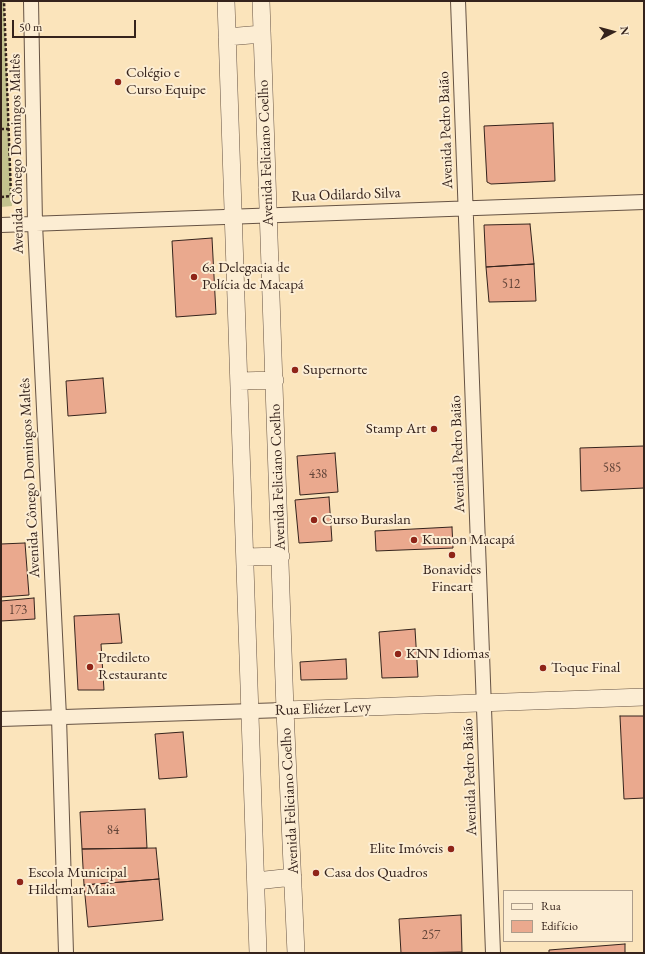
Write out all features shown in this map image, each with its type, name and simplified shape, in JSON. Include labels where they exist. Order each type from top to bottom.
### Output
[{"type":"street","name":"Avenida Cônego Domingos Maltês","points":[[31,1],[35,224],[59,717],[66,953]]},
{"type":"street","points":[[226,1],[258,953]]},
{"type":"street","name":"Avenida Feliciano Coelho","points":[[261,1],[281,556],[285,710],[296,953]]},
{"type":"street","name":"Avenida Pedro Baião","points":[[458,1],[493,953]]},
{"type":"street","points":[[227,36],[262,34]]},
{"type":"street","name":"Rua Odilardo Silva","points":[[1,225],[644,202]]},
{"type":"street","points":[[239,380],[275,380]]},
{"type":"street","points":[[245,557],[281,556]]},
{"type":"street","name":"Rua Eliézer Levy","points":[[1,719],[250,712],[644,697]]},
{"type":"street","points":[[256,881],[293,877]]},
{"type":"path","points":[[1,197],[11,196],[4,1]]},
{"type":"path","points":[[1,129],[9,129]]},
{"type":"shaded area","points":[[1,1],[4,1],[12,206],[1,207]]},
{"type":"building","points":[[553,123],[555,181],[491,184],[487,182],[484,126]]},
{"type":"building","points":[[530,224],[534,264],[486,267],[484,225]]},
{"type":"building","name":"6a Delegacia de Polícia de Macapá","points":[[212,238],[216,314],[176,317],[172,241]]},
{"type":"building","points":[[534,264],[536,301],[489,302],[486,267]]},
{"type":"building","points":[[103,378],[106,413],[68,416],[66,381]]},
{"type":"building","points":[[644,446],[644,488],[581,491],[580,448]]},
{"type":"building","points":[[335,453],[338,492],[300,495],[297,456]]},
{"type":"building","name":"Curso Buraslan","points":[[329,497],[332,541],[299,543],[295,500]]},
{"type":"building","name":"Kumon Macapá","points":[[452,527],[453,548],[376,551],[375,531]]},
{"type":"building","points":[[25,543],[29,595],[1,597],[1,544]]},
{"type":"building","points":[[34,598],[35,619],[1,621],[1,601]]},
{"type":"building","name":"Predileto Restaurante","points":[[119,614],[122,643],[101,644],[104,690],[78,690],[74,616]]},
{"type":"building","name":"KNN Idiomas","points":[[415,629],[418,677],[382,678],[379,632]]},
{"type":"building","points":[[346,659],[347,679],[301,680],[300,662]]},
{"type":"building","points":[[620,716],[644,716],[644,798],[624,799]]},
{"type":"building","points":[[183,732],[187,777],[159,779],[155,734]]},
{"type":"building","points":[[145,809],[147,848],[82,849],[80,812]]},
{"type":"building","points":[[156,848],[159,879],[84,885],[82,849]]},
{"type":"building","points":[[159,879],[163,920],[88,927],[84,885]]},
{"type":"building","points":[[461,915],[462,952],[401,953],[399,919]]},
{"type":"building","points":[[625,944],[625,953],[549,953],[549,950]]},
{"type":"place","name":"Colégio e Curso Equipe","points":[[118,82]]},
{"type":"place","name":"6a Delegacia de Polícia de Macapá","points":[[194,277]]},
{"type":"place","name":"Supernorte","points":[[295,370]]},
{"type":"place","name":"Stamp Art","points":[[434,429]]},
{"type":"place","name":"Curso Buraslan","points":[[314,520]]},
{"type":"place","name":"Kumon Macapá","points":[[414,540]]},
{"type":"place","name":"Bonavides Fineart","points":[[452,555]]},
{"type":"place","name":"KNN Idiomas","points":[[398,654]]},
{"type":"place","name":"Predileto Restaurante","points":[[90,667]]},
{"type":"place","name":"Toque Final","points":[[543,668]]},
{"type":"place","name":"Elite Imóveis","points":[[451,849]]},
{"type":"place","name":"Casa dos Quadros","points":[[316,873]]},
{"type":"place","name":"Escola Municipal Hildemar Maia","points":[[20,882]]}]
